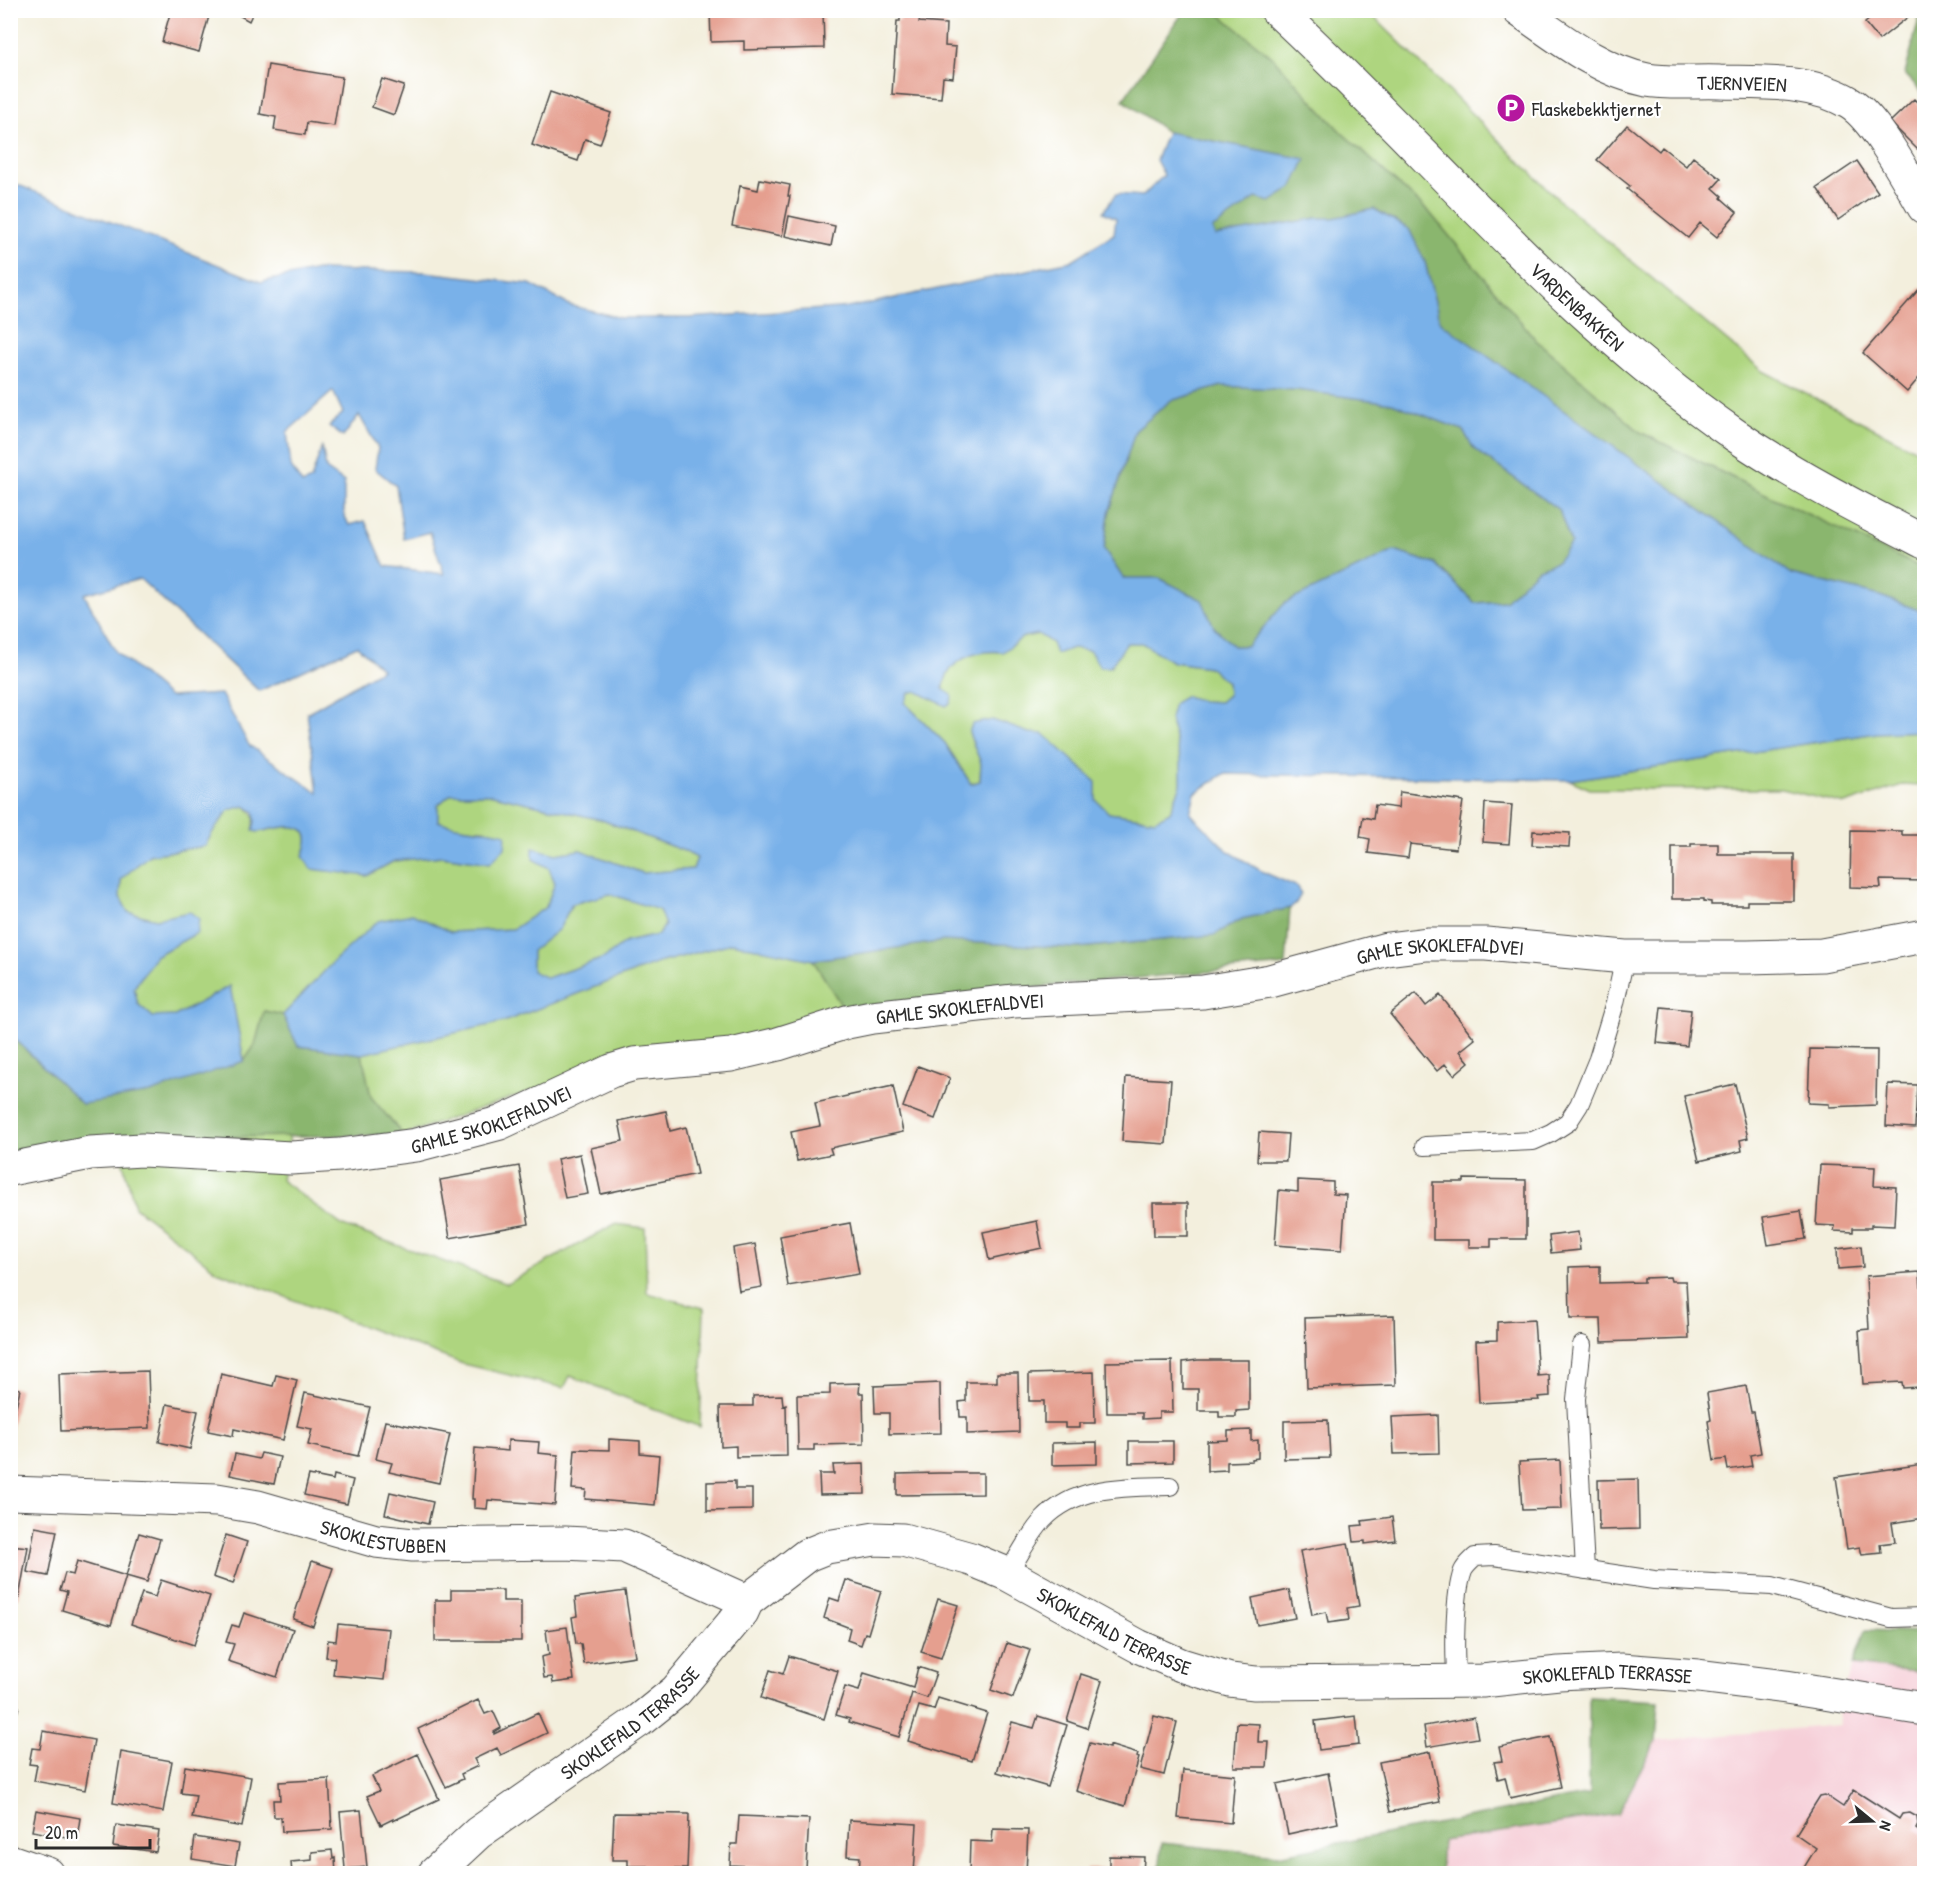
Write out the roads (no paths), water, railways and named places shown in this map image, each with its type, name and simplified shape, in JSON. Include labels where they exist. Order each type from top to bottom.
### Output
[{"type":"street","name":"VARDENBAKKEN","points":[[1277,10],[1332,61],[1496,228],[1580,308],[1656,375],[1735,435],[1828,493],[1924,542]]},
{"type":"street","name":"TJERNVEIEN","points":[[1519,10],[1609,68],[1647,80],[1770,83],[1797,86],[1828,93],[1851,104],[1867,118],[1902,169],[1924,207]]},
{"type":"street","name":"GAMLE SKOKLEFALDVEI","points":[[10,1169],[90,1153],[142,1150],[291,1158],[340,1155],[416,1145],[500,1123],[611,1071],[634,1064],[731,1055],[872,1017],[1014,1000],[1232,989],[1387,949],[1427,944],[1486,944],[1625,957],[1749,957],[1822,955],[1924,936]]},
{"type":"street","name":"SKOKLESTUBBEN","points":[[10,1493],[217,1500],[258,1507],[376,1541],[413,1545],[565,1543],[624,1546],[747,1601]]},
{"type":"street","name":"SKOKLEFALD TERRASSE","points":[[434,1874],[478,1833],[640,1720],[676,1691],[742,1612],[747,1601],[807,1555],[827,1547],[875,1539],[903,1540],[971,1559],[1007,1574],[1138,1646],[1181,1665],[1230,1680],[1255,1683],[1457,1681],[1621,1670],[1698,1676],[1786,1687],[1924,1709]]},
{"type":"street","points":[[10,1861],[48,1874]]},
{"type":"lane","points":[[1425,1146],[1533,1141],[1551,1134],[1568,1122],[1579,1105],[1598,1059],[1615,1003],[1625,957]]},
{"type":"lane","points":[[1582,1345],[1576,1399],[1585,1570]]},
{"type":"lane","points":[[1007,1574],[1042,1521],[1074,1497],[1102,1490],[1170,1486]]},
{"type":"lane","points":[[1457,1681],[1454,1660],[1458,1602],[1463,1570],[1475,1557],[1494,1556],[1654,1580],[1772,1586],[1891,1618],[1924,1617]]},
{"type":"water","points":[[1167,132],[1306,159],[1292,188],[1270,202],[1256,198],[1212,229],[1215,236],[1317,218],[1333,218],[1374,209],[1409,229],[1425,262],[1440,322],[1791,574],[1880,596],[1924,612],[1924,731],[1877,733],[1570,780],[1224,774],[1195,793],[1190,813],[1228,851],[1263,872],[1298,887],[1301,894],[1290,908],[1242,919],[1214,935],[1077,948],[944,941],[813,960],[732,943],[658,963],[503,1022],[362,1054],[298,1046],[283,1015],[337,958],[378,921],[412,914],[451,932],[513,929],[546,907],[555,883],[549,868],[533,859],[533,848],[556,854],[580,850],[643,873],[693,869],[697,858],[602,820],[489,794],[451,794],[438,805],[438,821],[506,834],[505,848],[490,863],[442,856],[394,861],[367,876],[311,869],[303,856],[307,839],[304,832],[293,827],[253,831],[254,812],[245,806],[229,810],[205,846],[149,855],[121,879],[120,897],[128,912],[156,919],[190,912],[199,919],[197,933],[155,956],[134,988],[138,1004],[153,1017],[175,1016],[230,986],[244,1061],[150,1093],[82,1104],[11,1035],[11,182],[261,282],[317,270],[425,272],[530,284],[569,305],[621,318],[688,318],[852,307],[1071,261],[1114,234],[1116,218],[1103,212],[1116,194],[1143,196],[1164,175],[1156,160]],"holes":[[[1222,386],[1297,390],[1392,403],[1463,430],[1474,449],[1559,510],[1571,543],[1557,562],[1537,570],[1505,601],[1475,603],[1435,564],[1394,551],[1285,603],[1247,646],[1233,646],[1214,627],[1202,600],[1159,578],[1123,578],[1104,549],[1109,513],[1135,431],[1170,401]],[[333,391],[343,413],[329,426],[343,437],[359,415],[378,448],[375,469],[396,486],[404,539],[430,532],[444,574],[385,566],[365,521],[349,525],[344,514],[344,482],[326,469],[322,446],[311,480],[302,484],[291,467],[287,432]],[[140,579],[259,691],[357,646],[382,669],[307,713],[318,793],[249,745],[221,694],[169,697],[116,652],[84,594]],[[1038,634],[1052,643],[1056,654],[1073,648],[1090,651],[1100,667],[1110,667],[1127,643],[1142,643],[1173,662],[1209,667],[1227,682],[1228,695],[1220,702],[1202,701],[1186,696],[1174,703],[1170,719],[1181,761],[1181,785],[1170,812],[1155,820],[1109,813],[1096,800],[1096,782],[1044,734],[1029,733],[992,720],[972,724],[969,733],[981,763],[980,781],[971,784],[945,743],[905,703],[909,693],[916,691],[946,706],[951,703],[952,695],[943,689],[951,668],[971,655],[1003,652],[1023,637]],[[610,894],[659,910],[665,925],[658,935],[626,942],[604,958],[547,978],[532,971],[532,951],[559,929],[572,904]]]},
{"type":"place","name":"Flaskebekktjernet","points":[[1511,108]]}]
